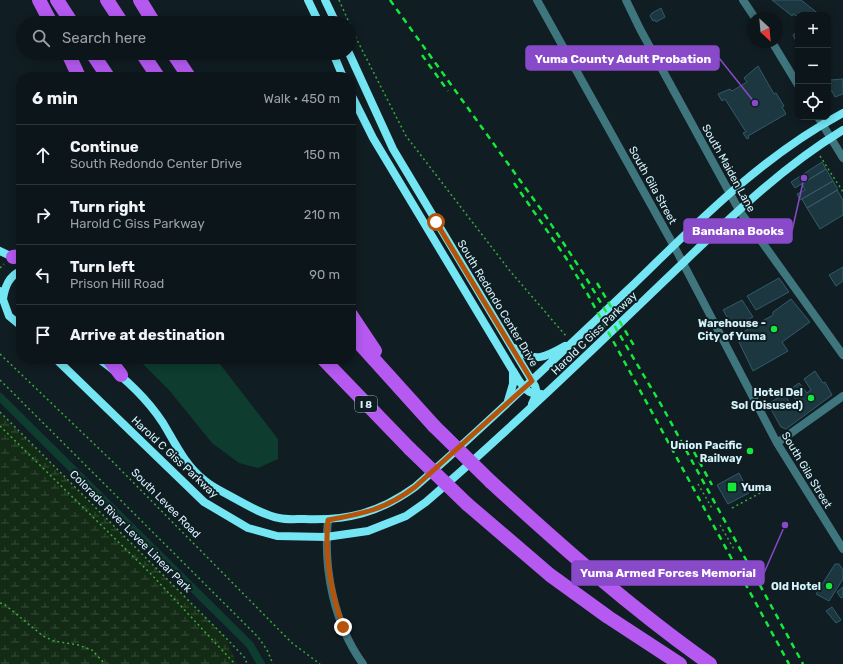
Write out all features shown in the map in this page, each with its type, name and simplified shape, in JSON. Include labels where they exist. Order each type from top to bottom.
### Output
[{"type":"highway","points":[[39,0],[48,16]]},
{"type":"highway","points":[[57,0],[67,16]]},
{"type":"highway","points":[[107,0],[117,16]]},
{"type":"highway","points":[[113,0],[122,16]]},
{"type":"highway","points":[[140,0],[150,16]]},
{"type":"highway","points":[[72,60],[78,72]]},
{"type":"highway","points":[[97,60],[105,72]]},
{"type":"highway","points":[[146,60],[155,72]]},
{"type":"highway","points":[[178,60],[186,72]]},
{"type":"highway","points":[[356,322],[412,404]]},
{"type":"highway","points":[[356,340],[412,404],[491,482],[610,587],[710,664]]},
{"type":"highway","points":[[113,364],[121,375]]},
{"type":"highway","points":[[316,364],[334,384],[381,420]]},
{"type":"highway","name":"I 8","points":[[328,364],[381,420],[467,504],[550,575],[608,617],[680,664]]},
{"type":"main road","points":[[308,0],[316,16]]},
{"type":"main road","points":[[325,0],[333,16]]},
{"type":"main road","points":[[335,60],[341,72]]},
{"type":"main road","name":"South Redondo Center Drive","points":[[352,60],[393,149],[532,381],[536,394]]},
{"type":"main road","name":"South Redondo Center Drive","points":[[356,104],[373,138],[524,388]]},
{"type":"main road","name":"Harold C Giss Parkway","points":[[106,364],[121,375],[142,395],[162,422],[180,454],[203,479],[256,510],[279,518],[328,520],[361,515],[396,501],[415,487],[532,381],[730,194],[820,121],[843,112]]},
{"type":"main road","name":"Harold C Giss Parkway","points":[[61,364],[204,502],[248,528],[277,536],[326,537],[368,531],[406,516],[431,497],[548,392],[770,182],[843,130]]},
{"type":"main road","points":[[0,251],[15,259]]},
{"type":"main road","points":[[16,275],[9,280],[2,295],[5,308],[9,316],[16,322]]},
{"type":"main road","points":[[510,345],[527,355],[541,357],[547,356],[576,340]]},
{"type":"main road","points":[[506,405],[513,384],[513,371]]},
{"type":"main road","points":[[524,388],[536,394],[548,392]]},
{"type":"main road","points":[[529,409],[536,394]]},
{"type":"street","name":"South Gila Street","points":[[537,0],[674,246],[777,443],[843,549]]},
{"type":"street","name":"South Maiden Lane","points":[[626,0],[640,29],[739,210],[843,355]]},
{"type":"street","points":[[743,0],[751,12]]},
{"type":"street","points":[[776,48],[797,84]]},
{"type":"street","points":[[820,121],[843,158]]},
{"type":"street","points":[[777,443],[843,396]]},
{"type":"street","points":[[328,520],[326,537],[334,601],[352,647],[363,664]]},
{"type":"path","points":[[339,0],[346,16]]},
{"type":"path","points":[[356,38],[406,136],[510,271],[566,336]]},
{"type":"path","points":[[820,156],[843,192]]},
{"type":"path","points":[[0,268],[15,259]]},
{"type":"path","name":"South Levee Road","points":[[0,354],[113,462],[292,643],[320,664]]},
{"type":"path","points":[[0,380],[258,637],[267,650],[273,664]]},
{"type":"path","name":"Colorado River Levee Linear Park","points":[[0,412],[226,638],[245,658],[247,664]]},
{"type":"path","points":[[0,426],[150,572],[235,664]]},
{"type":"path","points":[[698,484],[712,510]]},
{"type":"path","points":[[732,508],[762,492]]},
{"type":"path","points":[[720,525],[734,551]]},
{"type":"path","points":[[0,603],[4,604],[43,636],[92,650],[105,664]]},
{"type":"green space","points":[[0,413],[226,638],[237,664],[0,664]]},
{"type":"shaded area","points":[[143,364],[220,364],[278,439],[278,459],[258,468],[239,463],[212,443],[169,390]]},
{"type":"building","points":[[772,0],[801,0],[816,12],[795,12],[795,15],[793,14],[792,16]]},
{"type":"building","points":[[661,8],[665,17],[656,22],[655,20],[653,21],[650,16],[652,13]]},
{"type":"building","points":[[758,66],[774,94],[776,93],[784,106],[782,107],[786,114],[748,136],[749,138],[747,139],[743,133],[746,132],[725,99],[722,101],[718,94],[730,89],[732,91],[747,82],[744,78]]},
{"type":"building","points":[[843,79],[843,94],[835,97],[831,91],[831,80]]},
{"type":"building","points":[[822,162],[826,169],[795,188],[791,182]]},
{"type":"building","points":[[826,169],[833,181],[800,200],[797,194],[805,190],[802,184]]},
{"type":"building","points":[[833,181],[838,190],[807,208],[802,199]]},
{"type":"building","points":[[837,190],[843,200],[843,215],[820,229],[807,208]]},
{"type":"building","points":[[843,267],[843,281],[836,286],[829,275]]},
{"type":"building","points":[[779,278],[789,292],[756,310],[747,296]]},
{"type":"building","name":"Warehouse - City of Yuma","points":[[791,299],[810,322],[782,342],[788,351],[753,371],[736,336],[773,315],[773,312]]},
{"type":"building","points":[[742,300],[753,317],[733,327],[723,310]]},
{"type":"building","name":"Hotel Del Sol (Disused)","points":[[815,371],[823,383],[825,382],[832,395],[786,429],[781,427],[768,404],[784,394],[791,404],[796,400],[789,390],[799,383],[807,393],[811,390],[804,379]]},
{"type":"building","name":"Yuma","points":[[739,473],[749,493],[728,504],[717,485]]},
{"type":"building","name":"Old Hotel","points":[[835,564],[839,564],[843,570],[843,579],[829,601],[816,594]]},
{"type":"building","points":[[843,587],[843,597],[841,598],[837,592]]},
{"type":"building","points":[[832,607],[841,620],[836,623],[826,611]]},
{"type":"waterway","points":[[0,397],[250,645],[261,664]]},
{"type":"railway","points":[[390,0],[545,215],[585,276],[663,408],[803,664]]},
{"type":"railway","points":[[422,55],[448,91]]},
{"type":"railway","points":[[514,183],[566,258],[587,293],[789,664]]},
{"type":"railway","points":[[597,283],[636,349]]},
{"type":"railway","points":[[694,452],[712,485]]},
{"type":"place","name":"Yuma County Adult Probation","points":[[755,103]]},
{"type":"place","name":"Bandana Books","points":[[804,178]]},
{"type":"place","name":"Warehouse - City of Yuma","points":[[774,329]]},
{"type":"place","name":"Hotel Del Sol (Disused)","points":[[811,398]]},
{"type":"place","name":"Union Pacific Railway","points":[[750,451]]},
{"type":"place","name":"Yuma","points":[[732,487]]},
{"type":"place","name":"Yuma Armed Forces Memorial","points":[[785,525]]},
{"type":"place","name":"Old Hotel","points":[[829,586]]},
{"type":"route","points":[[343,627],[334,601],[330,578],[326,537],[328,520],[361,515],[396,501],[415,487],[532,381],[436,222]]}]
